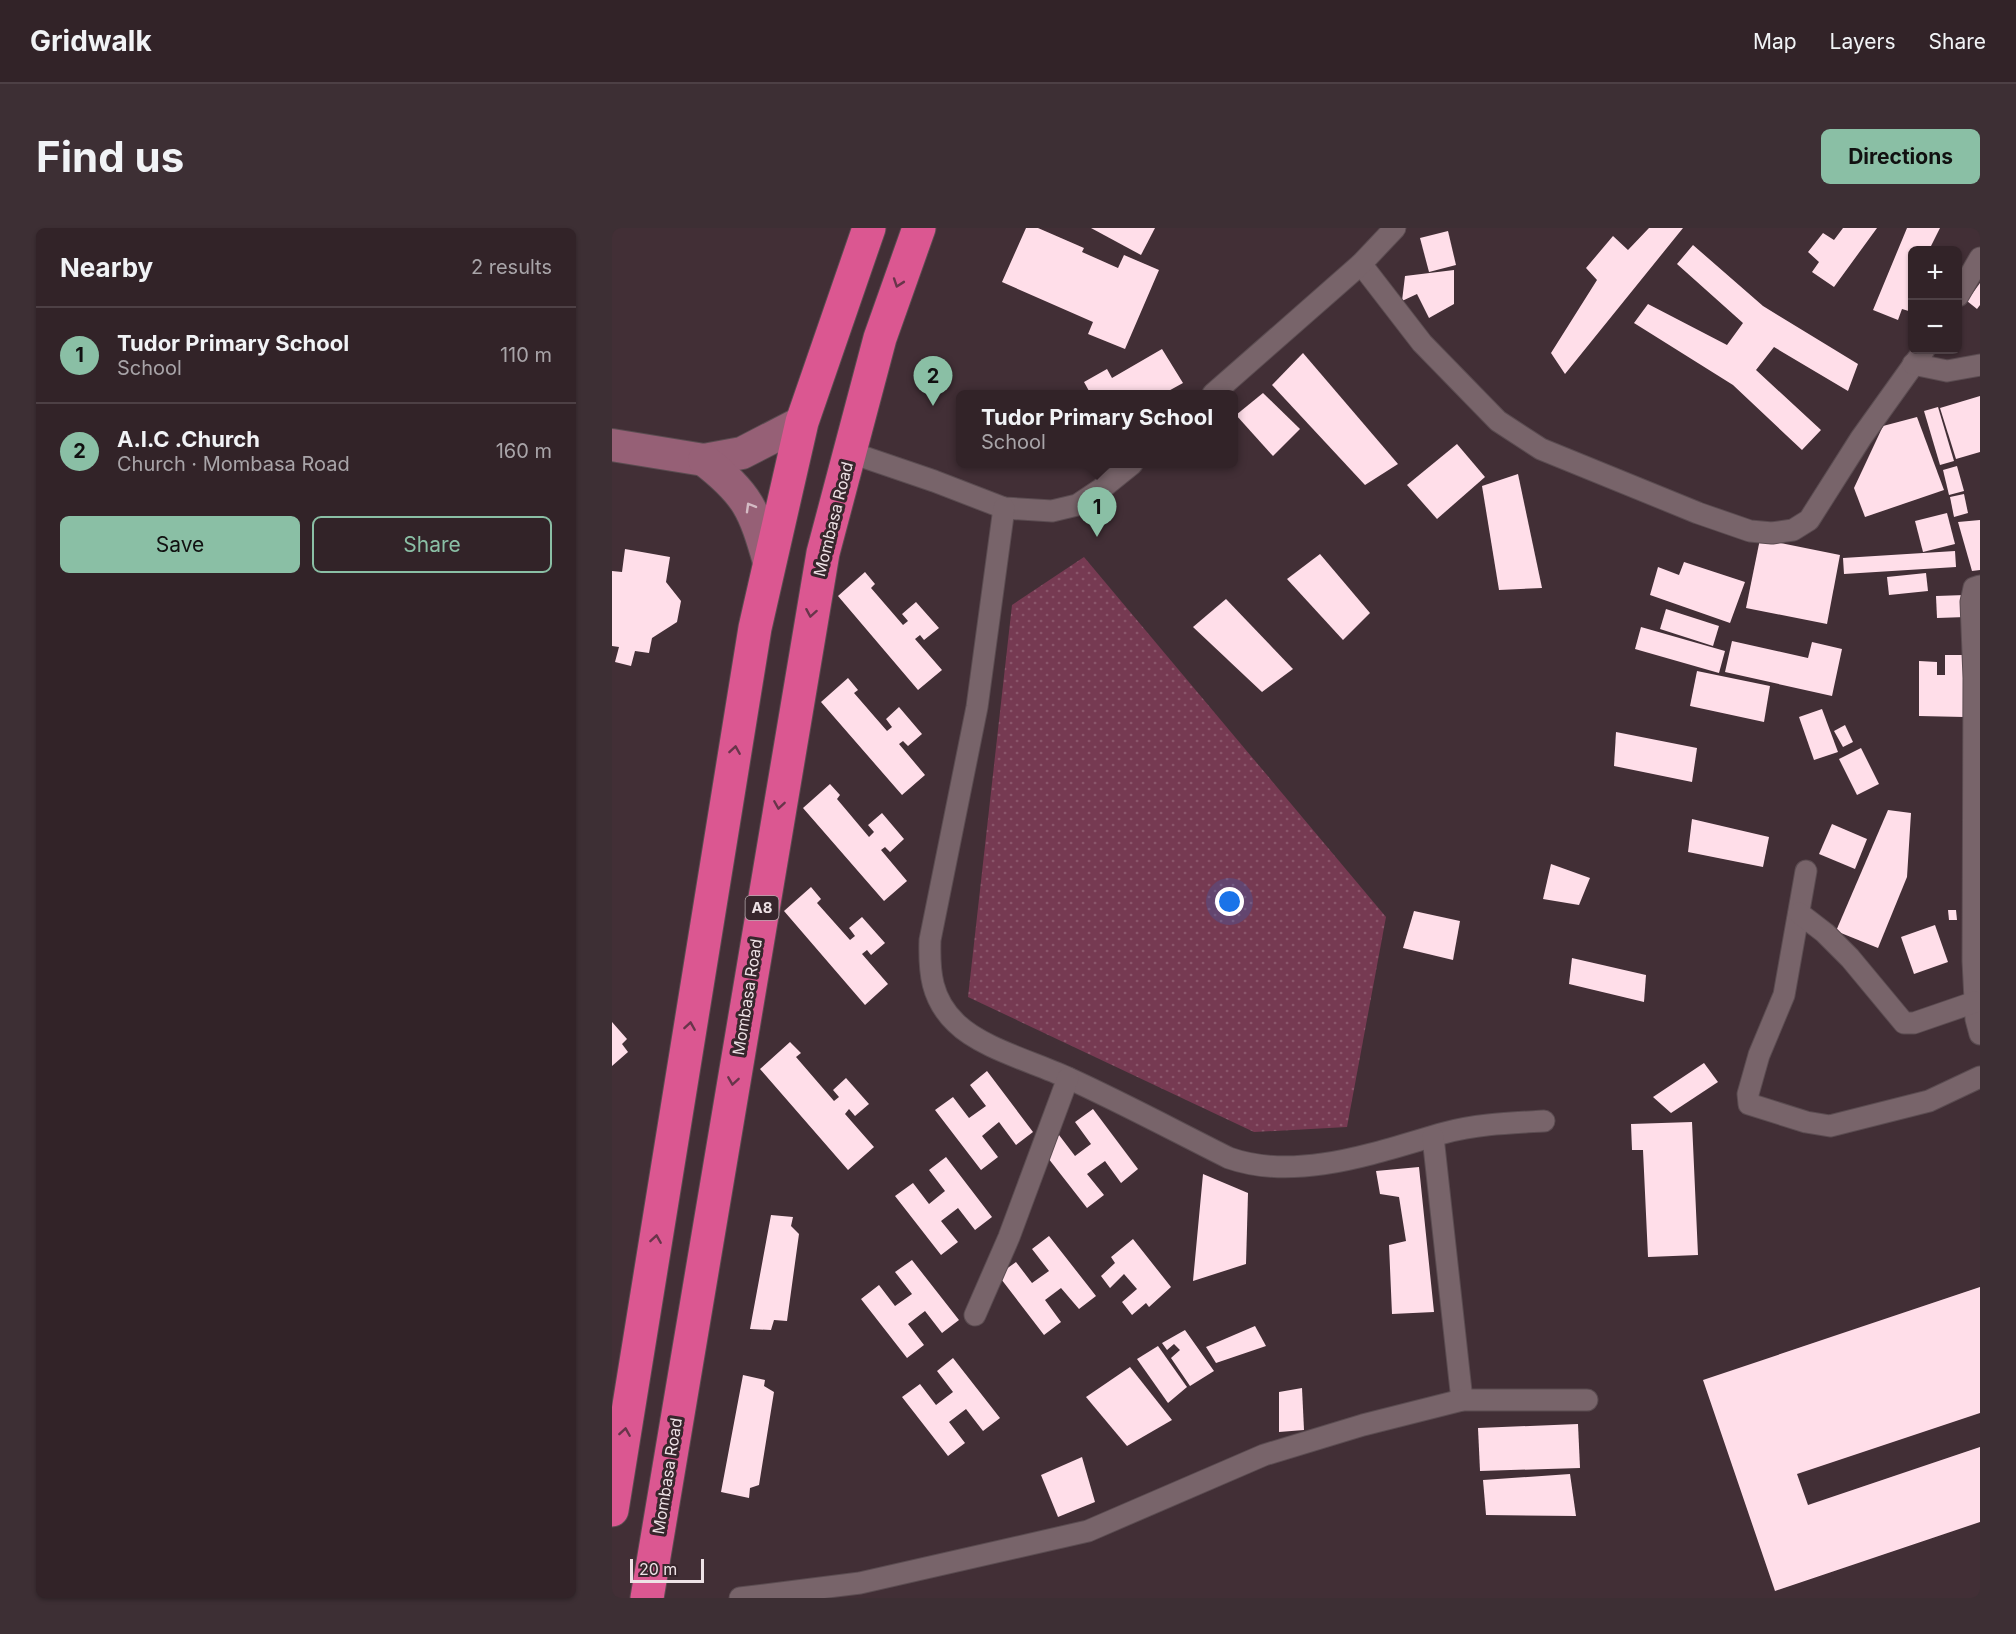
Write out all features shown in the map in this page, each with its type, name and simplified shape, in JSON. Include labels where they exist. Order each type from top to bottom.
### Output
[{"type":"highway","points":[[612,1510],[755,628],[802,422],[869,228]]},
{"type":"highway","name":"Mombasa Road","points":[[646,1598],[810,617],[823,553],[880,338],[919,228]]},
{"type":"main road","points":[[612,445],[704,460],[750,450],[802,422]]},
{"type":"main road","points":[[704,460],[731,481],[747,501],[757,520],[769,562]]},
{"type":"street","points":[[1218,390],[1361,264],[1395,228]]},
{"type":"street","points":[[1962,289],[1980,258]]},
{"type":"street","points":[[1361,264],[1422,343],[1498,422],[1541,449],[1698,513],[1750,531],[1772,533],[1792,530],[1809,520],[1861,438],[1919,357],[1947,371],[1980,365]]},
{"type":"street","points":[[849,452],[1004,508],[1052,511],[1077,505],[1127,468]]},
{"type":"street","points":[[1004,508],[977,707],[930,940],[929,971],[937,997],[956,1024],[984,1042],[1068,1078],[1229,1158],[1258,1167],[1283,1167],[1364,1157],[1433,1137],[1488,1125],[1544,1121]]},
{"type":"street","points":[[1980,586],[1974,588],[1971,602],[1977,722],[1972,961],[1980,1034]]},
{"type":"street","points":[[1806,870],[1785,995],[1759,1055],[1748,1094],[1749,1104],[1806,1122],[1830,1126],[1929,1101],[1980,1077]]},
{"type":"street","points":[[1799,913],[1850,958],[1904,1023],[1914,1023],[1975,1002]]},
{"type":"street","points":[[975,1315],[1009,1237],[1068,1078]]},
{"type":"street","points":[[1433,1137],[1462,1400]]},
{"type":"street","points":[[741,1598],[860,1583],[1088,1531],[1264,1455],[1363,1425],[1462,1400],[1587,1400]]},
{"type":"shaded area","points":[[1084,557],[1386,917],[1347,1127],[1254,1132],[968,997],[1012,605]]},
{"type":"building","points":[[1026,228],[1038,228],[1084,248],[1082,252],[1118,268],[1124,255],[1159,270],[1125,349],[1088,334],[1093,322],[1002,282]]},
{"type":"building","points":[[1091,228],[1155,228],[1141,255]]},
{"type":"building","points":[[1649,228],[1683,228],[1565,374],[1551,353],[1597,280],[1586,268],[1613,236],[1628,250]]},
{"type":"building","points":[[1843,228],[1877,228],[1834,287],[1812,272],[1819,262],[1808,252],[1823,233],[1834,240]]},
{"type":"building","points":[[1907,228],[1940,228],[1931,246],[1908,246],[1908,311],[1902,309],[1898,320],[1873,310]]},
{"type":"building","points":[[1448,231],[1456,265],[1429,272],[1420,238]]},
{"type":"building","points":[[1693,245],[1763,306],[1858,364],[1848,391],[1774,347],[1756,370],[1821,430],[1802,450],[1733,385],[1634,323],[1648,304],[1727,345],[1743,323],[1677,264]]},
{"type":"building","points":[[1454,270],[1454,304],[1429,318],[1417,294],[1402,301],[1405,276]]},
{"type":"building","points":[[1980,283],[1980,305],[1977,309],[1967,301]]},
{"type":"building","points":[[1162,349],[1183,383],[1170,390],[1088,390],[1084,382],[1107,369],[1112,378]]},
{"type":"building","points":[[1303,353],[1398,464],[1365,485],[1272,385]]},
{"type":"building","points":[[1263,393],[1300,429],[1273,456],[1238,417],[1238,413]]},
{"type":"building","points":[[1980,396],[1980,452],[1956,459],[1940,408]]},
{"type":"building","points":[[1938,407],[1954,461],[1940,465],[1924,411]]},
{"type":"building","points":[[1917,417],[1944,490],[1865,517],[1854,488],[1883,426]]},
{"type":"building","points":[[1457,444],[1485,477],[1437,519],[1407,485]]},
{"type":"building","points":[[1957,466],[1964,491],[1949,495],[1943,470]]},
{"type":"building","points":[[1518,474],[1542,588],[1499,590],[1482,486]]},
{"type":"building","points":[[1964,494],[1968,513],[1954,517],[1950,497]]},
{"type":"building","points":[[1947,513],[1955,544],[1923,552],[1915,521]]},
{"type":"building","points":[[1980,520],[1980,570],[1972,571],[1958,522]]},
{"type":"building","points":[[1760,539],[1840,555],[1827,624],[1746,608]]},
{"type":"building","points":[[625,549],[670,557],[666,582],[681,601],[677,622],[652,638],[649,653],[635,651],[631,666],[615,662],[619,647],[612,646],[612,571],[622,572]]},
{"type":"building","points":[[1955,551],[1956,567],[1844,574],[1843,558]]},
{"type":"building","points":[[1320,554],[1370,613],[1343,640],[1287,579]]},
{"type":"building","points":[[1684,562],[1745,582],[1730,623],[1650,595],[1658,567],[1679,575]]},
{"type":"building","points":[[865,572],[875,584],[871,588],[903,625],[908,621],[902,614],[916,602],[939,628],[924,640],[920,635],[915,639],[942,670],[918,690],[838,596]]},
{"type":"building","points":[[1926,573],[1928,591],[1889,595],[1887,577]]},
{"type":"building","points":[[1965,595],[1966,617],[1937,618],[1936,596]]},
{"type":"building","points":[[1226,599],[1293,669],[1262,692],[1193,627]]},
{"type":"building","points":[[1666,609],[1719,626],[1713,646],[1660,629]]},
{"type":"building","points":[[1641,627],[1725,651],[1719,673],[1635,649]]},
{"type":"building","points":[[1732,641],[1808,658],[1812,642],[1842,649],[1832,696],[1725,672]]},
{"type":"building","points":[[1945,655],[1964,655],[1964,717],[1919,716],[1919,661],[1937,662],[1937,675],[1945,675]]},
{"type":"building","points":[[1697,671],[1770,686],[1764,722],[1690,706]]},
{"type":"building","points":[[848,678],[858,690],[854,693],[887,731],[892,727],[886,719],[899,707],[922,734],[908,746],[903,741],[899,744],[925,775],[902,795],[821,702]]},
{"type":"building","points":[[1822,709],[1838,752],[1814,760],[1799,717]]},
{"type":"building","points":[[1845,725],[1853,742],[1843,747],[1834,731]]},
{"type":"building","points":[[1616,732],[1697,748],[1692,782],[1614,766]]},
{"type":"building","points":[[1861,748],[1879,784],[1857,795],[1839,759]]},
{"type":"building","points":[[830,784],[840,795],[837,799],[869,837],[874,832],[868,825],[882,813],[904,839],[890,852],[885,847],[881,850],[907,881],[884,901],[803,808]]},
{"type":"building","points":[[1888,810],[1911,813],[1907,877],[1878,948],[1836,931]]},
{"type":"building","points":[[1692,819],[1769,837],[1763,867],[1688,852]]},
{"type":"building","points":[[1832,824],[1867,839],[1855,869],[1819,854]]},
{"type":"building","points":[[1551,864],[1590,878],[1579,905],[1543,899]]},
{"type":"building","points":[[811,887],[821,899],[817,903],[850,940],[855,936],[849,928],[862,917],[885,943],[871,955],[867,950],[862,954],[888,984],[865,1005],[784,911]]},
{"type":"building","points":[[1948,910],[1956,910],[1957,920],[1949,920]]},
{"type":"building","points":[[1414,911],[1460,921],[1453,960],[1403,948]]},
{"type":"building","points":[[1935,925],[1948,962],[1914,974],[1901,937]]},
{"type":"building","points":[[1572,958],[1646,975],[1644,1002],[1569,984]]},
{"type":"building","points":[[612,1022],[627,1039],[622,1044],[628,1052],[612,1066]]},
{"type":"building","points":[[790,1042],[801,1053],[796,1057],[834,1101],[839,1097],[833,1090],[846,1078],[869,1104],[855,1116],[849,1109],[845,1114],[874,1147],[848,1170],[760,1069]]},
{"type":"building","points":[[1704,1063],[1718,1082],[1671,1113],[1653,1097]]},
{"type":"building","points":[[987,1071],[1033,1132],[1016,1145],[999,1122],[982,1136],[998,1157],[981,1170],[935,1110],[953,1097],[969,1118],[986,1106],[970,1085]]},
{"type":"building","points":[[1093,1109],[1138,1169],[1121,1183],[1105,1161],[1087,1174],[1104,1195],[1087,1208],[1041,1149],[1059,1135],[1075,1156],[1091,1144],[1075,1122]]},
{"type":"building","points":[[1692,1122],[1698,1255],[1648,1257],[1643,1150],[1632,1150],[1631,1124]]},
{"type":"building","points":[[946,1157],[992,1217],[975,1230],[958,1208],[941,1221],[958,1242],[941,1255],[895,1196],[913,1183],[929,1204],[945,1191],[929,1170]]},
{"type":"building","points":[[1419,1167],[1434,1312],[1392,1314],[1389,1245],[1406,1241],[1399,1197],[1380,1194],[1376,1171]]},
{"type":"building","points":[[1203,1174],[1248,1193],[1246,1264],[1193,1281]]},
{"type":"building","points":[[771,1215],[793,1217],[791,1226],[799,1234],[787,1321],[774,1320],[771,1330],[750,1329]]},
{"type":"building","points":[[1049,1236],[1096,1296],[1079,1309],[1061,1288],[1045,1300],[1061,1322],[1044,1335],[998,1275],[1016,1262],[1032,1283],[1049,1271],[1032,1249]]},
{"type":"building","points":[[1133,1239],[1171,1287],[1149,1307],[1146,1303],[1132,1315],[1122,1302],[1137,1289],[1124,1274],[1110,1288],[1101,1276],[1115,1263],[1111,1257]]},
{"type":"building","points":[[912,1260],[959,1320],[942,1333],[925,1311],[908,1324],[924,1345],[907,1358],[861,1299],[879,1285],[895,1306],[912,1294],[895,1272]]},
{"type":"building","points":[[1980,1287],[1980,1413],[1797,1474],[1808,1505],[1980,1447],[1980,1522],[1775,1591],[1703,1380]]},
{"type":"building","points":[[1255,1326],[1266,1346],[1216,1363],[1206,1347]]},
{"type":"building","points":[[1185,1330],[1214,1371],[1190,1386],[1171,1358],[1180,1350],[1174,1344],[1167,1350],[1162,1343]]},
{"type":"building","points":[[1158,1346],[1187,1387],[1168,1403],[1137,1359]]},
{"type":"building","points":[[953,1358],[1000,1418],[983,1431],[966,1409],[949,1422],[965,1443],[948,1456],[902,1397],[920,1384],[936,1405],[953,1392],[937,1371]]},
{"type":"building","points":[[1130,1367],[1172,1420],[1127,1446],[1086,1397]]},
{"type":"building","points":[[743,1375],[765,1380],[764,1386],[774,1392],[759,1485],[750,1488],[749,1498],[721,1492]]},
{"type":"building","points":[[1302,1388],[1304,1430],[1279,1432],[1279,1392]]},
{"type":"building","points":[[1578,1424],[1580,1468],[1480,1471],[1478,1428]]},
{"type":"building","points":[[1082,1457],[1095,1502],[1058,1517],[1041,1475]]},
{"type":"building","points":[[1570,1474],[1576,1516],[1486,1515],[1483,1480]]},
{"type":"place","name":"A.I.C .Church","points":[[933,406]]},
{"type":"place","name":"Tudor Primary School","points":[[1097,537]]}]
